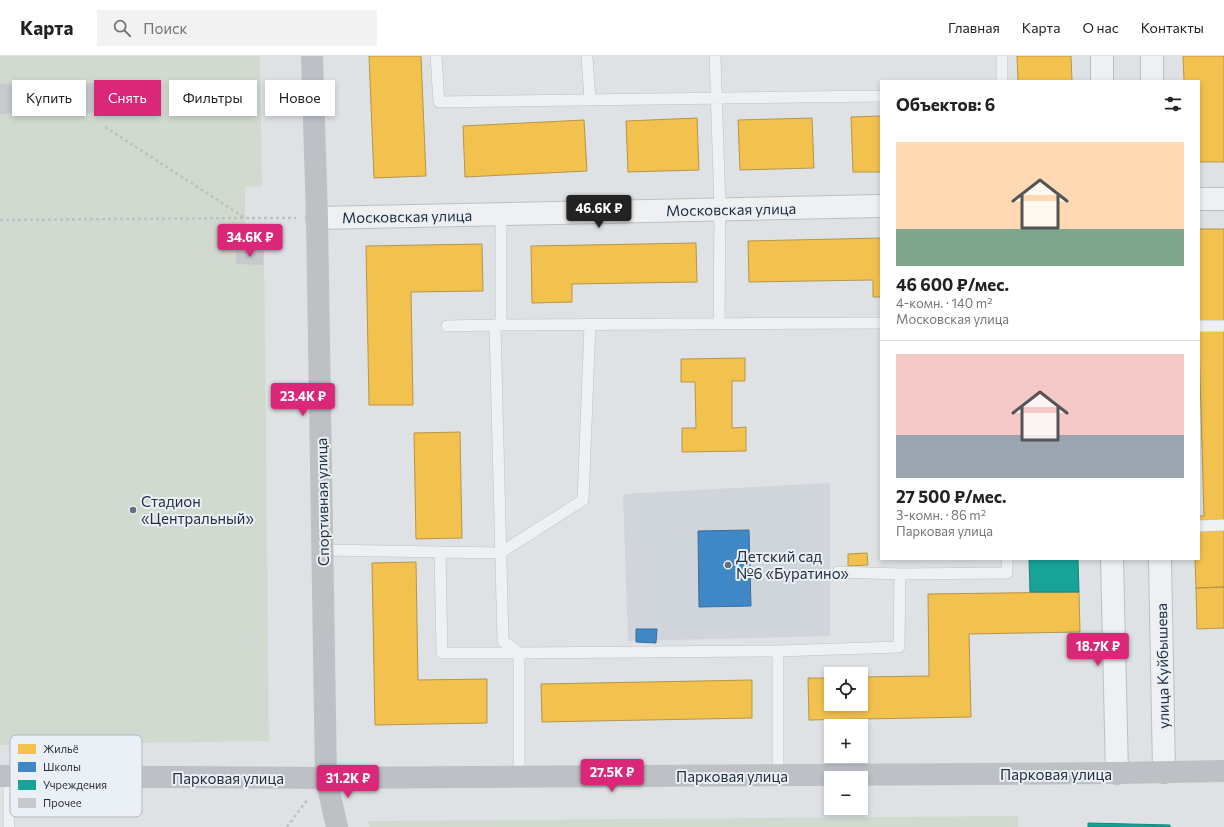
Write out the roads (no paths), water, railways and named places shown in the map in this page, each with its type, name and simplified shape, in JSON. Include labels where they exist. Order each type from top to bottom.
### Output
[{"type":"street","name":"Спортивная улица","points":[[312,56],[317,218],[326,778],[338,827]]},
{"type":"street","points":[[1102,56],[1102,80]]},
{"type":"street","points":[[1152,56],[1152,80]]},
{"type":"street","points":[[1200,199],[1224,199]]},
{"type":"street","name":"Московская улица","points":[[317,218],[880,206]]},
{"type":"street","points":[[1112,560],[1117,773]]},
{"type":"street","name":"улица Куйбышева","points":[[1160,560],[1164,772]]},
{"type":"street","name":"Парковая улица","points":[[142,777],[519,777],[1224,771]]},
{"type":"lane","points":[[436,56],[439,102],[880,96]]},
{"type":"lane","points":[[587,56],[590,100]]},
{"type":"lane","points":[[715,56],[720,210],[719,324]]},
{"type":"lane","points":[[1002,56],[1002,80]]},
{"type":"lane","points":[[501,214],[498,325],[500,553],[503,641],[519,653]]},
{"type":"lane","points":[[447,326],[880,323]]},
{"type":"lane","points":[[323,550],[500,553],[583,500],[590,324]]},
{"type":"lane","points":[[1200,326],[1224,326]]},
{"type":"lane","points":[[1200,526],[1224,525]]},
{"type":"lane","points":[[440,552],[442,654],[778,651],[900,647],[900,574]]},
{"type":"lane","points":[[838,572],[900,574],[1007,573],[1007,560]]},
{"type":"lane","points":[[778,651],[778,775]]},
{"type":"lane","points":[[519,653],[519,777]]},
{"type":"lane","points":[[4,776],[9,827]]},
{"type":"place","name":"Стадион «Центральный»","points":[[133,510]]},
{"type":"place","name":"Детский сад №6 «Буратино»","points":[[728,565]]}]
